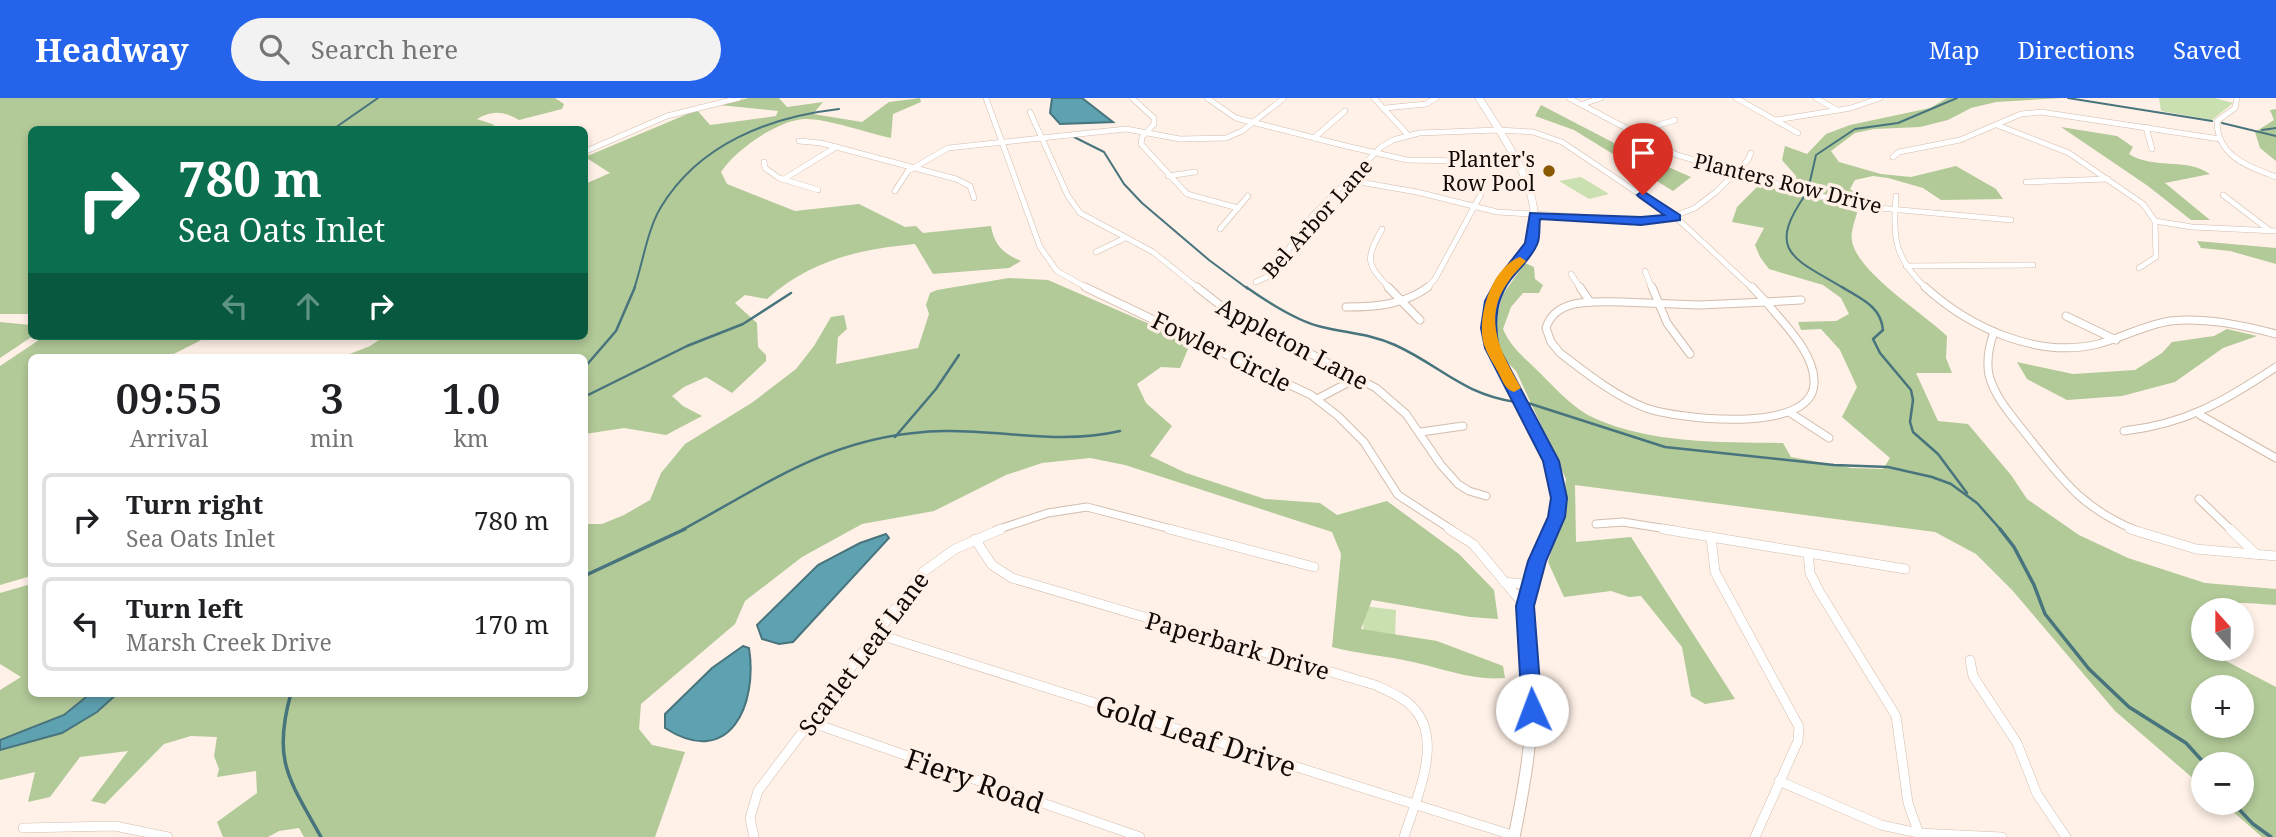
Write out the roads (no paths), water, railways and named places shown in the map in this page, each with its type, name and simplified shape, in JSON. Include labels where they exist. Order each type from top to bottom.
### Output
[{"type":"main road","points":[[1479,98],[1526,181],[1534,215],[1531,243],[1496,289],[1488,328],[1492,348],[1538,433],[1558,482],[1559,498],[1556,517],[1537,561],[1525,606],[1532,710],[1530,746],[1516,837]]},
{"type":"street","points":[[588,150],[667,116],[739,98]]},
{"type":"street","name":"Fowler Circle","points":[[986,98],[1040,247],[1057,271],[1076,283],[1295,385],[1317,399],[1364,442],[1398,495],[1473,544],[1525,606]]},
{"type":"street","points":[[1132,98],[1154,118],[1154,124],[1142,137],[1141,144],[1168,176],[1194,197],[1238,208]]},
{"type":"street","points":[[1206,98],[1230,115],[1253,123],[1375,153],[1417,161],[1465,161]]},
{"type":"street","points":[[895,191],[898,181],[914,168],[948,149],[1118,129],[1147,131],[1180,139],[1216,139],[1236,135],[1284,98]]},
{"type":"street","points":[[1374,98],[1408,135]]},
{"type":"street","points":[[1385,108],[1426,104],[1436,98]]},
{"type":"street","name":"Planters Row Drive","points":[[1569,98],[1677,155],[1736,172],[1839,200],[1895,209],[2011,220]]},
{"type":"street","points":[[1583,104],[1601,98]]},
{"type":"street","points":[[1736,98],[1798,133]]},
{"type":"street","points":[[1816,98],[1837,110]]},
{"type":"street","points":[[1776,120],[1837,110],[1880,98]]},
{"type":"street","points":[[2237,98],[2235,108],[2217,121],[2220,139],[2232,158],[2276,177]]},
{"type":"street","points":[[1314,138],[1345,111]]},
{"type":"street","name":"Appleton Lane","points":[[1030,112],[1076,209],[1163,259],[1218,305],[1359,377],[1392,400],[1421,432],[1441,465],[1458,484],[1469,491],[1486,496]]},
{"type":"street","points":[[1893,157],[1899,152],[1960,140],[2021,114],[2050,112],[2220,139]]},
{"type":"street","points":[[1634,133],[1675,120]]},
{"type":"street","points":[[1996,125],[2061,148],[2143,204],[2155,222],[2156,257],[2139,268]]},
{"type":"street","points":[[2146,127],[2151,149]]},
{"type":"street","name":"Bel Arbor Lane","points":[[1256,282],[1269,276],[1306,224],[1388,142],[1408,135],[1498,130],[1532,132],[1556,139],[1675,217],[1767,302],[1796,339],[1814,375],[1810,397],[1789,412]]},
{"type":"street","points":[[799,141],[836,147],[965,182],[970,186],[974,198]]},
{"type":"street","points":[[784,179],[836,147]]},
{"type":"street","points":[[1348,180],[1417,192],[1475,208],[1534,215],[1641,221],[1675,217],[1699,207],[1748,160],[1751,153]]},
{"type":"street","points":[[764,162],[767,171],[818,190]]},
{"type":"street","points":[[1168,176],[1195,172]]},
{"type":"street","points":[[2026,182],[2108,179]]},
{"type":"street","points":[[1346,307],[1375,306],[1403,300],[1421,293],[1432,284],[1481,194]]},
{"type":"street","points":[[2223,195],[2273,231]]},
{"type":"street","points":[[1220,229],[1248,196]]},
{"type":"street","points":[[1896,196],[1895,242],[1906,266],[1947,308],[1994,332],[2025,341],[2062,347],[2094,346],[2155,324],[2187,321],[2226,323],[2276,334]]},
{"type":"street","points":[[2155,222],[2192,227],[2273,231]]},
{"type":"street","points":[[1382,229],[1369,253],[1368,263],[1376,276],[1403,300],[1420,320]]},
{"type":"street","points":[[1096,252],[1125,238]]},
{"type":"street","points":[[1906,266],[2033,265]]},
{"type":"street","points":[[1645,271],[1673,333],[1690,354]]},
{"type":"street","points":[[1570,274],[1590,302]]},
{"type":"street","points":[[1801,300],[1717,305],[1590,302],[1570,305],[1552,315],[1546,325],[1549,340],[1566,357],[1632,402],[1660,412],[1690,416],[1749,419],[1789,412],[1829,439]]},
{"type":"street","points":[[2066,316],[2116,340]]},
{"type":"street","points":[[1994,332],[1986,358],[1992,386],[2073,493],[2104,515],[2142,532],[2204,550],[2276,556]]},
{"type":"street","points":[[2124,431],[2155,428],[2200,415],[2231,398],[2276,367]]},
{"type":"street","points":[[1317,399],[1359,377]]},
{"type":"street","points":[[2200,415],[2276,458]]},
{"type":"street","points":[[1421,432],[1464,426]]},
{"type":"street","points":[[2199,499],[2258,556]]},
{"type":"street","name":"Scarlet Leaf Lane","points":[[754,837],[750,818],[754,799],[929,565],[951,550],[1059,510],[1087,507],[1314,567]]},
{"type":"street","points":[[1596,524],[1623,522],[1905,569]]},
{"type":"street","points":[[1712,537],[1715,572],[1798,722],[1798,741],[1755,837]]},
{"type":"street","name":"Paperbark Drive","points":[[975,539],[992,565],[1012,578],[1398,694],[1423,720],[1429,738],[1404,837]]},
{"type":"street","points":[[1808,554],[1810,573],[1819,591],[1896,716],[1908,803],[1919,835]]},
{"type":"street","points":[[1504,582],[1531,586]]},
{"type":"street","name":"Gold Leaf Drive","points":[[877,634],[1516,837]]},
{"type":"street","points":[[1970,660],[1973,676],[2017,743],[2038,794],[2066,837]]},
{"type":"street","name":"Fiery Road","points":[[810,722],[1140,837]]},
{"type":"street","points":[[1779,781],[1865,820],[1919,835],[2002,837]]},
{"type":"street","points":[[23,828],[103,825],[129,827],[168,837]]},
{"type":"water","points":[[1052,98],[1082,98],[1113,122],[1060,124],[1050,113]]},
{"type":"water","points":[[886,534],[889,538],[793,642],[779,644],[762,639],[757,625],[818,565],[860,543]]},
{"type":"water","points":[[743,646],[749,648],[749,690],[744,709],[735,725],[723,736],[707,741],[688,739],[665,728],[665,714],[712,668]]},
{"type":"water","points":[[86,697],[114,697],[97,712],[62,733],[0,750],[0,740],[64,715]]},
{"type":"waterway","points":[[338,126],[378,98]]},
{"type":"waterway","points":[[1808,190],[1816,155],[1855,129],[1898,123],[1957,98]]},
{"type":"waterway","points":[[2068,98],[2212,121]]},
{"type":"waterway","points":[[634,289],[656,216],[677,185],[695,166],[738,137],[762,127],[839,109]]},
{"type":"waterway","points":[[2222,123],[2276,136]]},
{"type":"waterway","points":[[2262,130],[2276,128]]},
{"type":"waterway","points":[[1074,137],[1104,152],[1124,184],[1142,203],[1248,289]]},
{"type":"waterway","points":[[1806,194],[1787,230],[1787,242],[1791,252],[1812,270],[1845,289]]},
{"type":"waterway","points":[[588,363],[616,331],[635,287]]},
{"type":"waterway","points":[[1246,287],[1303,321],[1386,341],[1466,386],[1516,402]]},
{"type":"waterway","points":[[1842,287],[1869,304],[1878,315],[1883,330],[1873,339],[1880,353],[1911,390],[1913,400],[1910,422],[1913,432],[1938,454],[1967,493]]},
{"type":"waterway","points":[[588,395],[687,346],[743,324],[791,293]]},
{"type":"waterway","points":[[896,435],[936,389],[959,355]]},
{"type":"waterway","points":[[1528,403],[1665,447],[1834,465],[1888,467],[1932,477],[1951,484],[1977,503],[2001,530]]},
{"type":"waterway","points":[[896,435],[966,431],[1076,437],[1120,431]]},
{"type":"waterway","points":[[682,530],[806,463],[837,450],[896,435]]},
{"type":"waterway","points":[[588,574],[685,529]]},
{"type":"waterway","points":[[2000,529],[2014,547],[2034,585],[2045,614],[2089,669],[2129,707],[2186,743],[2194,752]]},
{"type":"waterway","points":[[290,697],[283,736],[287,769],[292,784],[321,837]]},
{"type":"waterway","points":[[2244,815],[2271,837]]},
{"type":"place","name":"Planter's Row Pool","points":[[1549,171]]}]
